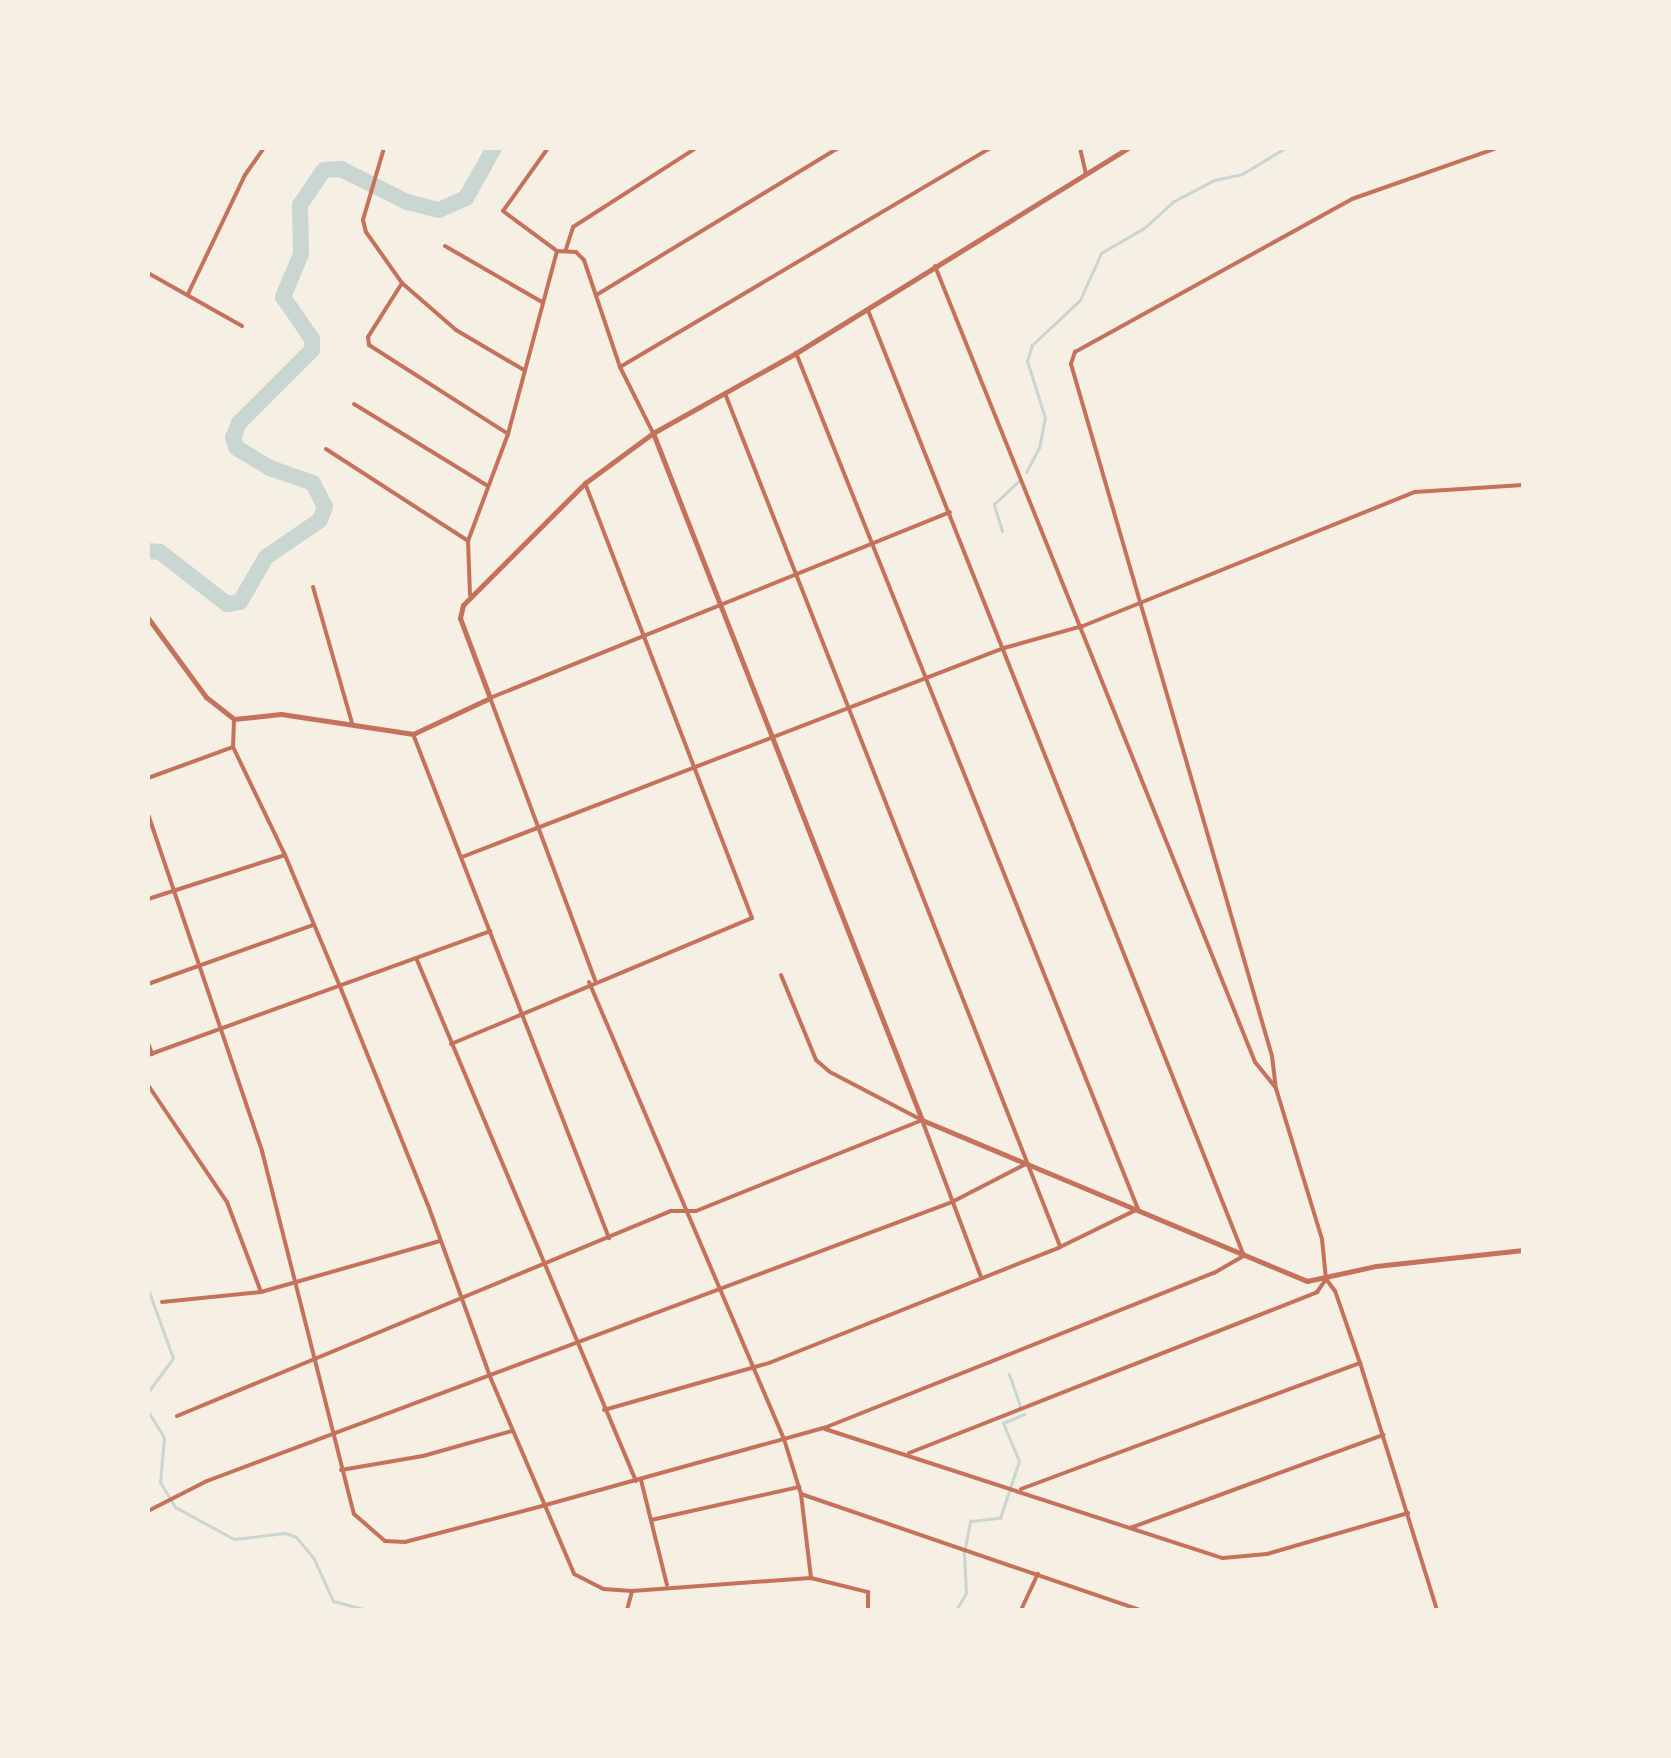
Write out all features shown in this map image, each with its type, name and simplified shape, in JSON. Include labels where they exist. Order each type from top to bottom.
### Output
[{"type":"street","points":[[188,294],[245,175],[264,148]]},
{"type":"street","points":[[384,148],[363,220],[366,232],[402,283],[456,330],[524,370]]},
{"type":"street","points":[[548,148],[503,211],[557,251],[566,249],[584,260],[598,294],[620,367],[653,433],[981,1277]]},
{"type":"street","points":[[566,249],[573,227],[612,197],[696,148]]},
{"type":"street","points":[[598,294],[838,148]]},
{"type":"street","points":[[620,367],[990,148]]},
{"type":"street","points":[[1080,148],[1086,173]]},
{"type":"street","points":[[811,1578],[801,1494],[784,1439],[721,1289],[683,1213],[592,981],[539,828],[460,618],[470,595],[585,483],[653,433],[726,396],[1128,148]]},
{"type":"street","points":[[1437,1610],[1360,1363],[1335,1291],[1326,1279],[1322,1239],[1276,1089],[1272,1056],[1071,364],[1075,352],[1352,199],[1497,148]]},
{"type":"street","points":[[445,246],[542,302]]},
{"type":"street","points":[[470,595],[468,541],[508,434],[557,251]]},
{"type":"street","points":[[935,266],[1083,626],[1255,1062],[1276,1089]]},
{"type":"street","points":[[148,273],[242,326]]},
{"type":"street","points":[[402,283],[368,337],[369,345],[508,434]]},
{"type":"street","points":[[868,310],[1244,1256]]},
{"type":"street","points":[[796,353],[1138,1209]]},
{"type":"street","points":[[726,396],[1060,1247]]},
{"type":"street","points":[[354,404],[488,486]]},
{"type":"street","points":[[326,449],[468,541]]},
{"type":"street","points":[[451,1044],[592,981],[752,918],[585,483]]},
{"type":"street","points":[[462,857],[770,735],[1004,648],[1083,626],[1139,600],[1415,492],[1523,485]]},
{"type":"street","points":[[148,618],[206,697],[234,719],[281,714],[413,734],[490,698],[718,605],[795,578],[950,512]]},
{"type":"street","points":[[313,587],[352,723]]},
{"type":"street","points":[[234,719],[233,747],[285,855],[339,984],[491,1379],[542,1506],[574,1574],[603,1589],[632,1591],[667,1585],[811,1578],[868,1592],[868,1610]]},
{"type":"street","points":[[413,734],[524,1012],[609,1238]]},
{"type":"street","points":[[148,778],[233,747]]},
{"type":"street","points":[[148,814],[262,1151],[354,1514],[385,1541],[405,1542],[639,1481],[824,1428],[1214,1273],[1244,1256]]},
{"type":"street","points":[[148,899],[285,855]]},
{"type":"street","points":[[148,984],[313,925]]},
{"type":"street","points":[[148,1043],[150,1055],[490,931]]},
{"type":"street","points":[[417,960],[604,1410],[639,1481],[667,1585]]},
{"type":"street","points":[[781,975],[816,1060],[922,1120],[1307,1281],[1376,1266],[1523,1250]]},
{"type":"street","points":[[148,1085],[227,1202],[261,1292]]},
{"type":"street","points":[[177,1416],[546,1266],[671,1211],[683,1213],[922,1120]]},
{"type":"street","points":[[148,1511],[207,1481],[491,1379],[952,1202],[1028,1162]]},
{"type":"street","points":[[604,1410],[754,1365],[1060,1247],[1138,1209]]},
{"type":"street","points":[[162,1302],[261,1292],[440,1241]]},
{"type":"street","points":[[908,1454],[1317,1292],[1326,1279]]},
{"type":"street","points":[[1014,1488],[1360,1363]]},
{"type":"street","points":[[824,1428],[1128,1528],[1239,1559],[1408,1513]]},
{"type":"street","points":[[341,1470],[423,1456],[512,1431]]},
{"type":"street","points":[[1128,1528],[1383,1435]]},
{"type":"street","points":[[651,1520],[799,1487]]},
{"type":"street","points":[[801,1494],[1140,1610]]},
{"type":"street","points":[[1021,1610],[1038,1574]]},
{"type":"street","points":[[627,1610],[632,1591]]},
{"type":"waterway","points":[[148,551],[160,552],[227,604],[240,602],[266,557],[320,520],[325,507],[313,483],[270,468],[237,448],[233,438],[239,423],[312,350],[312,339],[283,297],[301,254],[300,205],[324,170],[341,169],[407,202],[439,210],[466,198],[494,148]]},
{"type":"waterway","points":[[1026,472],[1039,448],[1045,418],[1027,361],[1032,345],[1080,300],[1101,253],[1144,228],[1174,201],[1214,180],[1242,174],[1285,148]]},
{"type":"waterway","points":[[1002,531],[994,504],[1020,480]]},
{"type":"waterway","points":[[148,1289],[173,1358],[148,1392]]},
{"type":"waterway","points":[[1009,1374],[1020,1406]]},
{"type":"waterway","points":[[148,1411],[164,1438],[160,1482],[175,1507],[234,1539],[285,1533],[296,1537],[313,1557],[333,1601],[366,1610]]},
{"type":"waterway","points":[[956,1610],[966,1593],[964,1553],[970,1521],[1000,1518],[1019,1461],[1003,1423],[1024,1414]]}]
